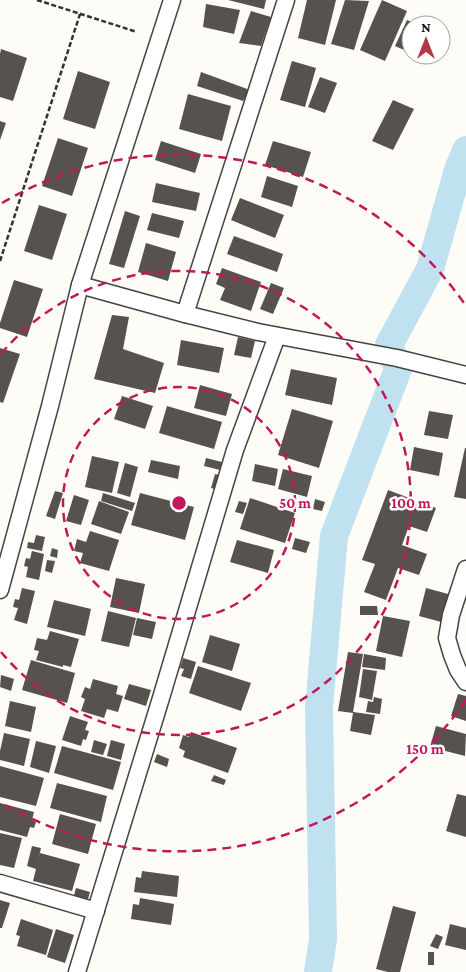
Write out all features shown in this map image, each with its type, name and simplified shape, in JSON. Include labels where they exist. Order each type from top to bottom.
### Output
[{"type":"street","points":[[0,590],[50,406],[80,285],[172,0]]},
{"type":"street","points":[[185,314],[286,0]]},
{"type":"street","points":[[80,285],[185,314],[277,336],[397,358],[466,375]]},
{"type":"street","points":[[77,972],[162,698],[235,450],[277,336]]},
{"type":"street","points":[[466,569],[451,616],[447,638],[458,670],[466,682]]},
{"type":"street","points":[[0,883],[96,911]]},
{"type":"path","points":[[37,0],[137,32]]},
{"type":"path","points":[[0,261],[80,14]]},
{"type":"building","points":[[228,0],[266,0],[264,9]]},
{"type":"building","points":[[307,0],[336,0],[325,45],[298,38]]},
{"type":"building","points":[[345,0],[369,1],[354,50],[331,44]]},
{"type":"building","points":[[382,0],[407,11],[405,15],[401,15],[401,25],[385,61],[360,50]]},
{"type":"building","points":[[206,4],[240,10],[234,34],[203,27]]},
{"type":"building","points":[[251,11],[271,17],[261,46],[239,43]]},
{"type":"building","points":[[401,33],[401,49],[395,46]]},
{"type":"building","points":[[1,49],[27,58],[13,101],[0,97]]},
{"type":"building","points":[[292,61],[316,68],[305,107],[280,100]]},
{"type":"building","points":[[78,71],[110,82],[95,129],[63,119]]},
{"type":"building","points":[[201,72],[250,90],[243,101],[197,86]]},
{"type":"building","points":[[320,77],[337,83],[325,113],[308,107]]},
{"type":"building","points":[[188,94],[231,106],[222,141],[179,129]]},
{"type":"building","points":[[393,100],[414,109],[393,150],[372,141]]},
{"type":"building","points":[[0,121],[6,123],[0,140]]},
{"type":"building","points":[[58,138],[88,148],[72,196],[42,186]]},
{"type":"building","points":[[161,141],[201,154],[195,173],[155,160]]},
{"type":"building","points":[[273,141],[311,152],[303,177],[265,165]]},
{"type":"building","points":[[267,176],[298,186],[292,207],[261,197]]},
{"type":"building","points":[[156,183],[200,193],[196,211],[152,202]]},
{"type":"building","points":[[240,198],[284,215],[275,238],[231,220]]},
{"type":"building","points":[[39,205],[67,214],[52,260],[24,251]]},
{"type":"building","points":[[125,211],[140,216],[124,268],[109,264]]},
{"type":"building","points":[[152,213],[184,221],[179,238],[147,230]]},
{"type":"building","points":[[234,236],[283,254],[277,272],[227,254]]},
{"type":"building","points":[[146,243],[176,252],[168,281],[138,272]]},
{"type":"building","points":[[222,268],[261,282],[251,311],[220,300],[225,288],[216,284]]},
{"type":"building","points":[[14,280],[43,289],[27,337],[0,328]]},
{"type":"building","points":[[271,283],[284,288],[273,314],[260,309]]},
{"type":"building","points":[[112,315],[129,317],[123,349],[164,363],[155,393],[94,379]]},
{"type":"building","points":[[238,337],[255,341],[251,358],[234,355]]},
{"type":"building","points":[[181,340],[224,348],[219,373],[177,365]]},
{"type":"building","points":[[0,348],[20,354],[3,403],[0,402]]},
{"type":"building","points":[[291,369],[337,378],[332,405],[285,395]]},
{"type":"building","points":[[200,385],[232,394],[226,416],[194,408]]},
{"type":"building","points":[[122,396],[153,406],[145,429],[114,419]]},
{"type":"building","points":[[167,406],[222,422],[214,449],[159,433]]},
{"type":"building","points":[[292,409],[333,421],[319,468],[278,455]]},
{"type":"building","points":[[429,411],[453,415],[448,439],[424,435]]},
{"type":"building","points":[[414,447],[443,453],[439,476],[410,470]]},
{"type":"building","points":[[466,448],[466,499],[454,497]]},
{"type":"building","points":[[92,456],[119,462],[112,493],[85,487]]},
{"type":"building","points":[[206,458],[222,462],[220,470],[204,466]]},
{"type":"building","points":[[151,460],[180,466],[178,479],[148,472]]},
{"type":"building","points":[[125,463],[138,467],[130,497],[117,493]]},
{"type":"building","points":[[255,464],[278,469],[275,486],[252,481]]},
{"type":"building","points":[[283,469],[312,476],[307,497],[278,489]]},
{"type":"building","points":[[215,474],[223,476],[219,490],[211,488]]},
{"type":"building","points":[[388,490],[436,508],[427,532],[409,526],[402,545],[427,554],[419,575],[398,568],[386,600],[364,592],[375,564],[362,560]]},
{"type":"building","points":[[55,491],[63,493],[55,519],[46,516]]},
{"type":"building","points":[[103,493],[135,503],[132,511],[101,501]]},
{"type":"building","points":[[140,493],[194,507],[185,540],[131,525]]},
{"type":"building","points":[[74,495],[89,500],[81,525],[66,521]]},
{"type":"building","points":[[250,498],[295,513],[285,543],[240,529]]},
{"type":"building","points":[[315,499],[325,502],[322,511],[313,509]]},
{"type":"building","points":[[99,501],[129,512],[121,534],[91,524]]},
{"type":"building","points":[[239,501],[247,503],[243,514],[235,512]]},
{"type":"building","points":[[90,531],[119,540],[109,571],[80,563],[83,553],[74,551],[77,539],[86,542]]},
{"type":"building","points":[[36,535],[45,537],[42,551],[27,548],[28,542],[34,543]]},
{"type":"building","points":[[295,538],[310,542],[306,553],[292,549]]},
{"type":"building","points":[[237,540],[274,550],[268,573],[230,562]]},
{"type":"building","points":[[52,548],[58,550],[57,558],[50,556]]},
{"type":"building","points":[[32,551],[44,554],[39,580],[26,577],[28,567],[24,566],[26,558],[30,559]]},
{"type":"building","points":[[47,560],[55,561],[52,573],[45,571]]},
{"type":"building","points":[[116,578],[145,584],[139,613],[110,607]]},
{"type":"building","points":[[22,588],[35,591],[27,624],[14,620],[18,608],[13,607],[15,599],[19,600]]},
{"type":"building","points":[[426,588],[452,595],[445,623],[419,616]]},
{"type":"building","points":[[54,600],[91,609],[85,636],[47,627]]},
{"type":"building","points":[[360,606],[377,606],[378,615],[360,615]]},
{"type":"building","points":[[108,611],[136,618],[129,647],[101,641]]},
{"type":"building","points":[[383,616],[410,621],[402,657],[376,651]]},
{"type":"building","points":[[137,618],[156,622],[152,639],[133,635]]},
{"type":"building","points":[[50,631],[79,639],[71,667],[63,665],[63,667],[36,660],[39,651],[34,650],[37,638],[47,640]]},
{"type":"building","points":[[210,635],[240,644],[232,671],[202,662]]},
{"type":"building","points":[[348,652],[363,654],[353,712],[375,715],[371,735],[350,731],[353,713],[338,711]]},
{"type":"building","points":[[364,654],[386,658],[385,670],[362,667]]},
{"type":"building","points":[[183,658],[196,662],[191,679],[181,676],[184,669],[180,668]]},
{"type":"building","points":[[31,660],[75,673],[67,703],[22,690]]},
{"type":"building","points":[[198,666],[251,683],[241,711],[189,693]]},
{"type":"building","points":[[363,669],[377,671],[372,700],[359,697]]},
{"type":"building","points":[[1,675],[14,679],[11,691],[0,687]]},
{"type":"building","points":[[93,679],[118,686],[116,694],[123,696],[118,712],[107,709],[104,718],[81,711],[85,699],[81,697],[85,687],[90,689]]},
{"type":"building","points":[[129,684],[151,690],[146,706],[124,699]]},
{"type":"building","points":[[458,694],[466,696],[466,721],[451,716]]},
{"type":"building","points":[[374,697],[382,699],[380,714],[366,712],[368,701],[373,702]]},
{"type":"building","points":[[10,701],[36,707],[31,732],[5,726]]},
{"type":"building","points":[[70,716],[88,722],[85,730],[89,731],[86,740],[83,739],[81,746],[62,740]]},
{"type":"building","points":[[436,726],[466,734],[465,756],[430,747]]},
{"type":"building","points":[[191,732],[237,748],[228,773],[183,757],[185,751],[179,748],[183,735],[189,737]]},
{"type":"building","points":[[4,733],[30,739],[24,766],[0,760]]},
{"type":"building","points":[[94,740],[107,744],[103,755],[91,752]]},
{"type":"building","points":[[111,740],[125,744],[121,760],[107,756]]},
{"type":"building","points":[[36,741],[56,746],[49,773],[30,767]]},
{"type":"building","points":[[62,746],[121,762],[113,790],[54,773]]},
{"type":"building","points":[[157,754],[169,759],[167,767],[154,762]]},
{"type":"building","points":[[0,766],[44,778],[36,806],[0,797]]},
{"type":"building","points":[[214,775],[226,780],[224,785],[211,781]]},
{"type":"building","points":[[57,783],[107,796],[101,822],[50,808]]},
{"type":"building","points":[[457,794],[466,796],[466,837],[446,831]]},
{"type":"building","points":[[0,803],[34,812],[32,820],[36,822],[34,828],[30,827],[27,837],[0,830]]},
{"type":"building","points":[[60,814],[96,824],[88,854],[52,844]]},
{"type":"building","points":[[0,833],[22,838],[14,868],[0,865]]},
{"type":"building","points":[[32,846],[41,848],[38,861],[40,853],[80,864],[72,891],[33,881],[36,869],[27,866]]},
{"type":"building","points":[[142,871],[179,876],[177,897],[134,892],[136,877],[141,878]]},
{"type":"building","points":[[76,888],[90,892],[87,903],[73,899]]},
{"type":"building","points":[[140,898],[174,904],[171,925],[131,919],[133,904],[139,905]]},
{"type":"building","points":[[0,900],[10,903],[2,928],[0,928]]},
{"type":"building","points":[[393,906],[416,912],[400,972],[376,969]]},
{"type":"building","points":[[21,919],[53,930],[46,955],[17,946],[20,936],[16,935]]},
{"type":"building","points":[[450,924],[466,928],[466,950],[445,945]]},
{"type":"building","points":[[56,929],[74,935],[65,963],[47,957]]},
{"type":"building","points":[[436,934],[443,937],[438,949],[430,946]]},
{"type":"building","points":[[428,952],[434,952],[434,965],[428,965]]},
{"type":"waterway","points":[[318,972],[323,939],[319,707],[334,536],[398,369],[389,345],[430,269],[458,170],[466,150]]}]
